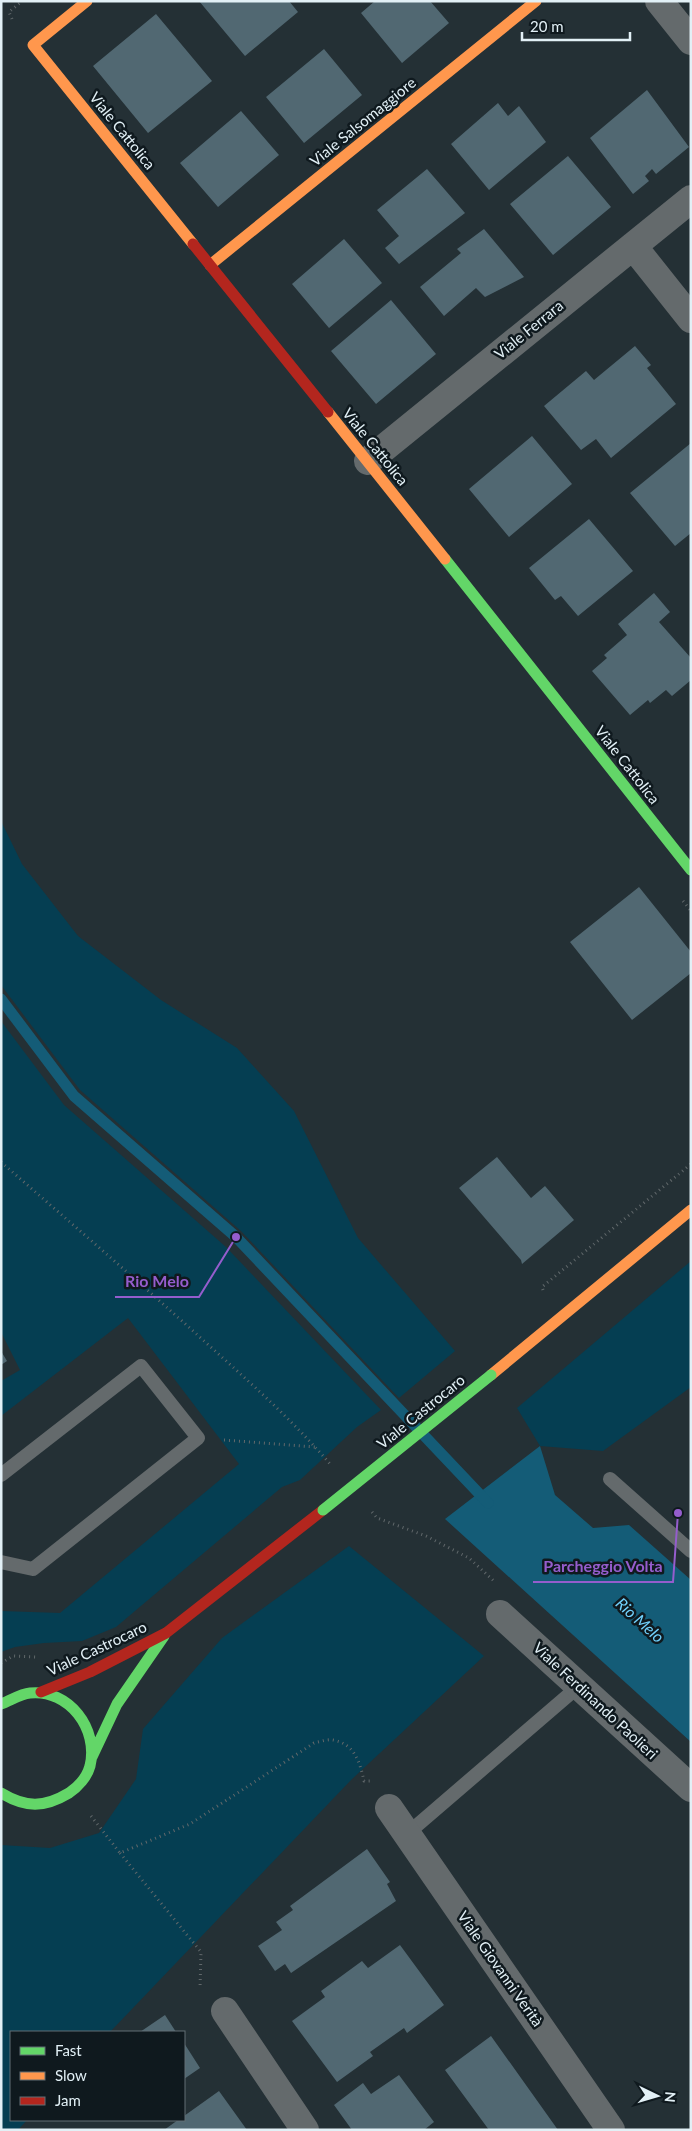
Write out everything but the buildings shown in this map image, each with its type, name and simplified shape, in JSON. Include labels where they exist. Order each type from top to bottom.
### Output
[{"type":"street","name":"Viale Cattolica","points":[[87,1],[33,45],[368,461],[691,870]]},
{"type":"street","name":"Viale Salsomaggiore","points":[[210,266],[536,1]]},
{"type":"street","points":[[659,1],[691,41]]},
{"type":"street","name":"Viale Ferrara","points":[[368,461],[691,199]]},
{"type":"street","points":[[633,246],[691,319]]},
{"type":"street","name":"Viale Castrocaro","points":[[41,1692],[90,1672],[166,1633],[491,1375],[691,1210]]},
{"type":"street","name":"Viale Ferdinando Paolieri","points":[[500,1614],[691,1788]]},
{"type":"street","name":"Viale Castrocaro","points":[[10,1810],[29,1805],[46,1804],[63,1798],[76,1788],[87,1774],[92,1757],[117,1704],[166,1633]]},
{"type":"street","name":"Viale Castrocaro","points":[[1,1704],[26,1693],[41,1692],[58,1696],[74,1706],[85,1721],[92,1738],[92,1757]]},
{"type":"street","name":"Viale Castrocaro","points":[[1,1793],[12,1800],[29,1805]]},
{"type":"street","name":"Viale Giovanni Verità","points":[[389,1808],[611,2130]]},
{"type":"street","points":[[224,2011],[305,2130]]},
{"type":"lane","points":[[1,1475],[141,1366],[198,1438],[33,1569],[1,1562]]},
{"type":"lane","points":[[610,1479],[691,1551]]},
{"type":"lane","points":[[407,1834],[579,1686]]},
{"type":"path","points":[[9,12],[22,1]]},
{"type":"path","points":[[198,1438],[316,1447]]},
{"type":"path","points":[[120,1852],[190,1824],[314,1743],[332,1739],[344,1745],[359,1759]]},
{"type":"path","points":[[90,1816],[201,1952]]},
{"type":"shaded area","points":[[1,821],[22,864],[78,936],[161,1000],[237,1048],[294,1111],[358,1238],[455,1351],[399,1398],[241,1231],[80,1090],[1,985]]},
{"type":"shaded area","points":[[1,1021],[64,1105],[226,1247],[381,1410],[357,1427],[300,1480],[282,1487],[116,1627],[82,1641],[44,1643],[15,1647],[1,1652],[1,1611],[60,1613],[239,1464],[128,1318],[1,1416],[1,1381],[20,1370],[1,1332]]},
{"type":"shaded area","points":[[691,1261],[691,1387],[603,1451],[540,1446],[517,1408]]},
{"type":"shaded area","points":[[349,1546],[484,1656],[351,1780],[111,2031],[10,2031],[10,2121],[26,2121],[18,2130],[1,2130],[1,1845],[50,1848],[99,1833],[136,1779],[143,1729],[222,1638]]},
{"type":"water","points":[[540,1446],[555,1495],[593,1528],[629,1525],[691,1580],[691,1742],[445,1519]]},
{"type":"waterway","name":"Rio Melo","points":[[1,999],[74,1096],[236,1237],[488,1503]]},
{"type":"traffic: fast","points":[[445,559],[691,870]]},
{"type":"traffic: fast","points":[[323,1510],[491,1375]]},
{"type":"traffic: fast","points":[[92,1757],[117,1704],[164,1636]]},
{"type":"traffic: fast","points":[[1,1704],[30,1693],[44,1693],[57,1698],[78,1714],[90,1738],[92,1752],[89,1770],[84,1778],[72,1791],[60,1798],[43,1804],[27,1804],[1,1793]]},
{"type":"traffic: slow","points":[[87,1],[33,45],[193,244]]},
{"type":"traffic: slow","points":[[210,265],[536,1]]},
{"type":"traffic: slow","points":[[328,412],[445,559]]},
{"type":"traffic: slow","points":[[491,1375],[691,1210]]},
{"type":"traffic: jam","points":[[193,244],[328,412]]},
{"type":"traffic: jam","points":[[41,1692],[90,1672],[166,1633],[323,1510]]},
{"type":"place","name":"Rio Melo","points":[[236,1237]]},
{"type":"place","name":"Parcheggio Volta","points":[[678,1513]]}]
